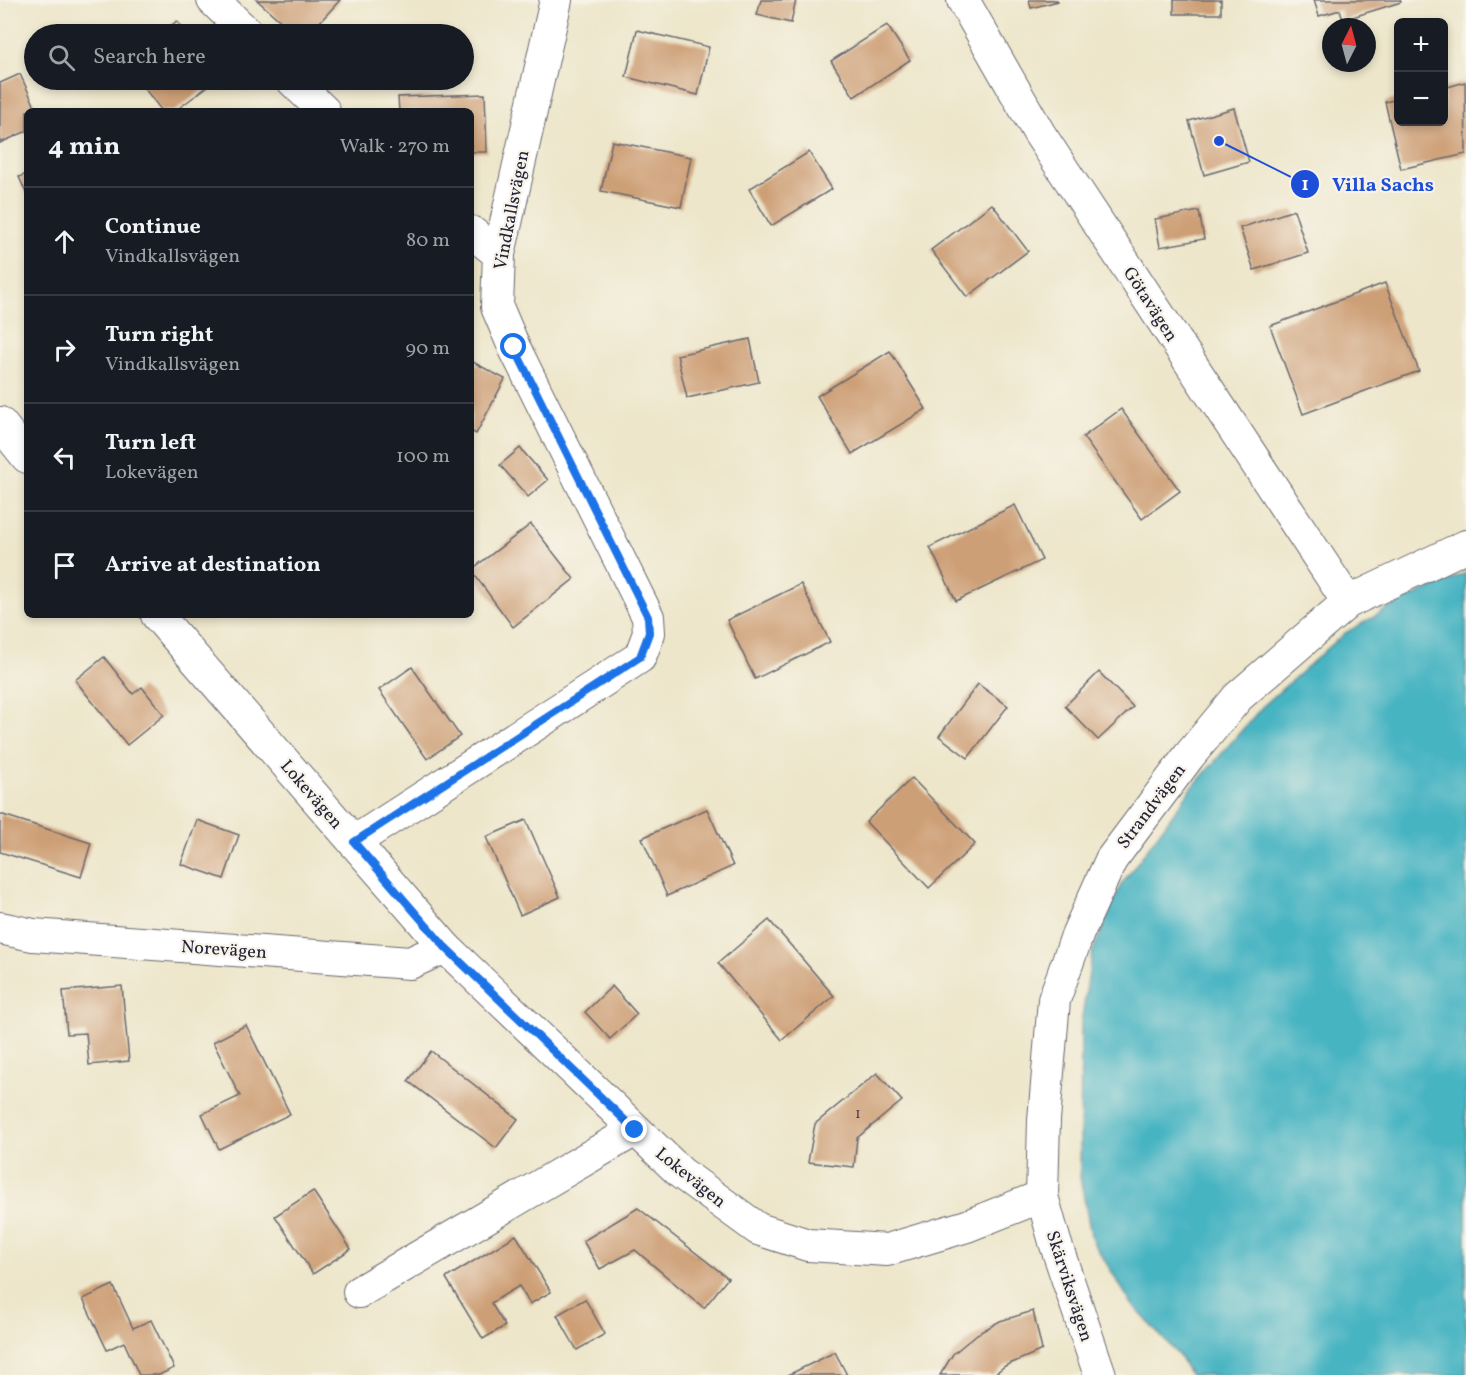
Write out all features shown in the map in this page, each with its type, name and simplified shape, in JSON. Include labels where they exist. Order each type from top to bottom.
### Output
[{"type":"street","points":[[213,0],[238,24]]},
{"type":"street","name":"Vindkallsvägen","points":[[354,842],[640,657],[649,633],[648,617],[514,347],[497,307],[499,254],[556,0]]},
{"type":"street","name":"Götavägen","points":[[963,0],[1039,133],[1348,602]]},
{"type":"street","points":[[302,90],[321,108]]},
{"type":"street","points":[[474,234],[499,254]]},
{"type":"street","points":[[0,423],[24,454]]},
{"type":"street","name":"Strandvägen","points":[[1042,1196],[1044,1120],[1054,1000],[1078,933],[1111,860],[1189,756],[1238,697],[1348,602],[1466,546]]},
{"type":"street","name":"Lokevägen","points":[[160,618],[445,947],[681,1173],[758,1229],[808,1245],[887,1250],[967,1226],[1042,1196]]},
{"type":"street","name":"Norevägen","points":[[0,927],[33,935],[410,963],[445,947]]},
{"type":"street","points":[[359,1292],[635,1130]]},
{"type":"street","name":"Skärviksvägen","points":[[1042,1196],[1055,1242],[1100,1375]]},
{"type":"water","points":[[1466,573],[1466,1375],[1190,1375],[1179,1356],[1131,1303],[1092,1240],[1080,1177],[1081,1024],[1092,953],[1121,885],[1191,789],[1262,707],[1345,633],[1398,603]]},
{"type":"building","points":[[257,0],[340,0],[318,24],[284,24]]},
{"type":"building","points":[[761,0],[796,0],[791,23],[757,15]]},
{"type":"building","points":[[1029,0],[1057,0],[1058,1],[1031,8]]},
{"type":"building","points":[[1174,0],[1221,0],[1221,14],[1174,14]]},
{"type":"building","points":[[1314,0],[1400,0],[1401,2],[1349,18],[1342,18],[1340,10],[1319,16]]},
{"type":"building","points":[[887,25],[910,60],[854,97],[831,61]]},
{"type":"building","points":[[637,30],[709,47],[698,95],[626,77]]},
{"type":"building","points":[[20,74],[24,90],[27,90],[36,108],[24,108],[24,132],[0,143],[0,83]]},
{"type":"building","points":[[1465,82],[1466,154],[1401,169],[1385,102],[1394,100],[1394,126],[1448,126],[1448,87]]},
{"type":"building","points":[[146,90],[203,90],[179,108],[160,108]]},
{"type":"building","points":[[485,94],[487,152],[474,152],[474,108],[399,108],[398,97]]},
{"type":"building","points":[[1234,108],[1249,162],[1204,175],[1189,121]]},
{"type":"building","points":[[612,141],[691,157],[681,207],[601,191]]},
{"type":"building","points":[[809,152],[832,189],[771,226],[749,189]]},
{"type":"building","points":[[24,175],[24,188],[19,177]]},
{"type":"building","points":[[992,204],[1028,251],[967,297],[931,250]]},
{"type":"building","points":[[1294,210],[1308,253],[1254,270],[1240,228]]},
{"type":"building","points":[[1199,211],[1204,239],[1160,247],[1155,219]]},
{"type":"building","points":[[1385,283],[1419,371],[1303,414],[1270,326]]},
{"type":"building","points":[[750,339],[759,382],[687,398],[677,355]]},
{"type":"building","points":[[890,351],[926,409],[852,454],[817,396]]},
{"type":"building","points":[[474,363],[505,379],[476,434],[474,433]]},
{"type":"building","points":[[1121,409],[1180,491],[1142,519],[1083,437]]},
{"type":"building","points":[[520,448],[548,480],[528,497],[500,465]]},
{"type":"building","points":[[1015,505],[1042,560],[956,601],[930,547]]},
{"type":"building","points":[[531,524],[574,579],[513,627],[474,574],[474,568]]},
{"type":"building","points":[[801,584],[830,642],[755,679],[727,620]]},
{"type":"building","points":[[104,657],[133,694],[142,687],[164,715],[127,745],[75,680]]},
{"type":"building","points":[[412,667],[460,736],[427,759],[379,690]]},
{"type":"building","points":[[1099,672],[1133,707],[1098,740],[1065,706]]},
{"type":"building","points":[[978,684],[1008,706],[968,758],[939,736]]},
{"type":"building","points":[[912,778],[975,844],[929,888],[866,822]]},
{"type":"building","points":[[707,809],[733,866],[667,896],[642,838]]},
{"type":"building","points":[[0,814],[91,843],[81,877],[0,852]]},
{"type":"building","points":[[197,820],[239,835],[224,879],[181,864]]},
{"type":"building","points":[[526,820],[560,897],[520,915],[486,837]]},
{"type":"building","points":[[769,920],[834,996],[782,1040],[718,963]]},
{"type":"building","points":[[122,986],[129,1061],[89,1065],[86,1033],[67,1034],[63,991]]},
{"type":"building","points":[[612,986],[637,1014],[610,1039],[585,1012]]},
{"type":"building","points":[[246,1025],[290,1114],[219,1149],[202,1114],[240,1096],[213,1042]]},
{"type":"building","points":[[431,1051],[518,1119],[496,1148],[408,1081]]},
{"type":"building","points":[[877,1073],[902,1101],[857,1138],[854,1167],[808,1162],[815,1124]]},
{"type":"building","points":[[313,1191],[351,1249],[313,1274],[275,1216]]},
{"type":"building","points":[[638,1208],[728,1278],[704,1308],[635,1250],[600,1269],[583,1241]]},
{"type":"building","points":[[516,1235],[551,1292],[530,1304],[519,1286],[491,1303],[505,1326],[483,1339],[446,1278]]},
{"type":"building","points":[[113,1285],[133,1328],[151,1320],[174,1368],[159,1375],[139,1375],[124,1342],[107,1350],[83,1299]]},
{"type":"building","points":[[585,1299],[605,1334],[577,1350],[557,1315]]},
{"type":"building","points":[[1033,1311],[1042,1350],[1005,1366],[993,1375],[940,1375],[953,1354],[977,1334],[1000,1321]]},
{"type":"building","points":[[835,1352],[847,1375],[788,1375]]},
{"type":"place","name":"Villa Sachs","points":[[1219,141]]},
{"type":"route","points":[[514,347],[648,617],[649,633],[640,657],[354,842],[445,947],[635,1130]]}]
